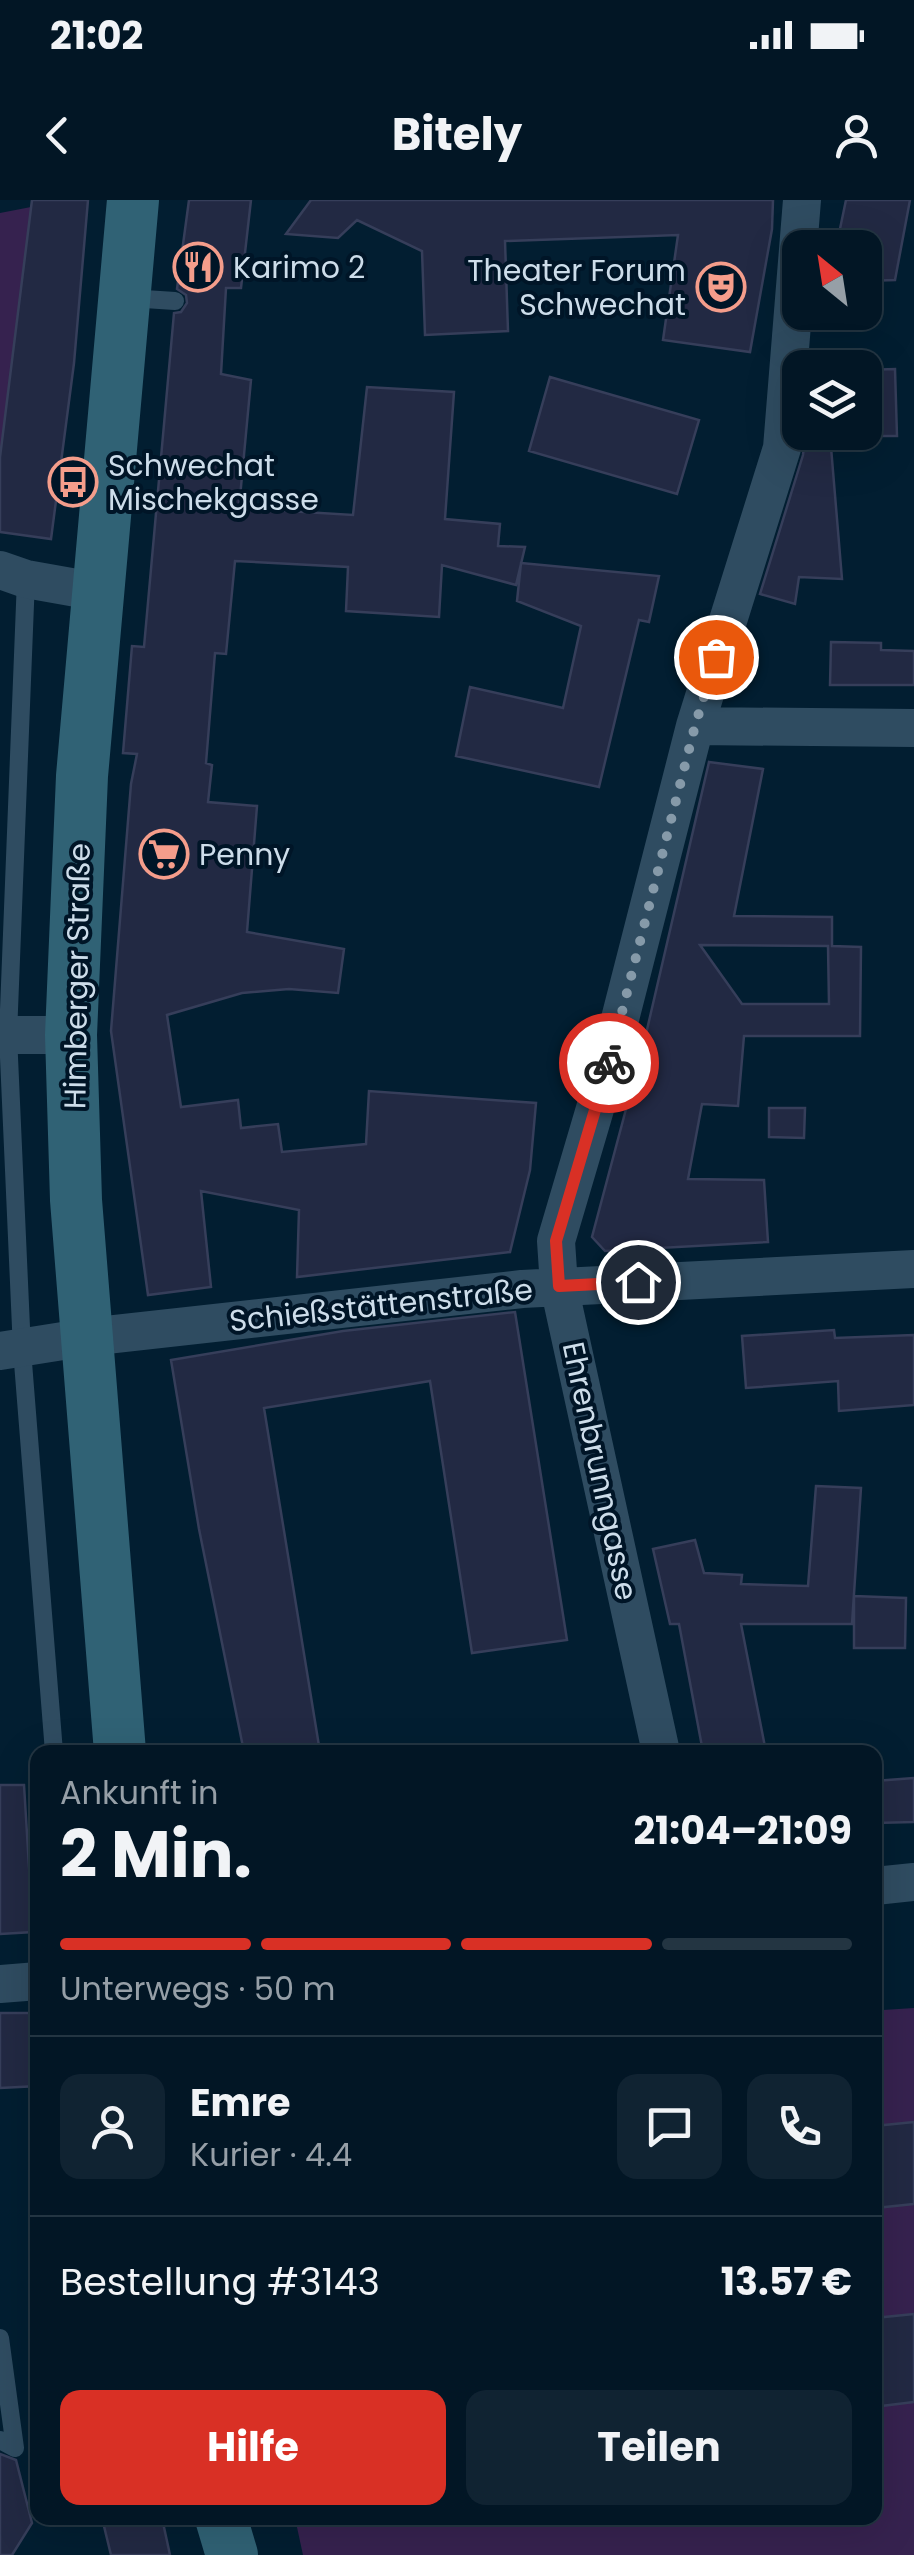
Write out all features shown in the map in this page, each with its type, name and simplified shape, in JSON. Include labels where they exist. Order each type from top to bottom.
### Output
[{"type":"main road","name":"Himberger Straße","points":[[119,1745],[76,1200],[71,1035],[82,776],[134,200]]},
{"type":"main road","points":[[223,2525],[232,2555]]},
{"type":"street","name":"Ehrenbrunngasse","points":[[659,1745],[559,1286],[556,1241],[610,1058],[695,726],[782,448],[802,200]]},
{"type":"street","points":[[13,575],[98,592]]},
{"type":"street","points":[[695,726],[914,728]]},
{"type":"street","points":[[4,1035],[71,1035]]},
{"type":"street","name":"Schießstättenstraße","points":[[11,1350],[88,1337],[559,1286],[914,1269]]},
{"type":"street","points":[[882,1885],[914,1882]]},
{"type":"street","points":[[0,1984],[30,1982]]},
{"type":"lane","points":[[124,298],[175,301]]},
{"type":"lane","points":[[13,575],[4,1035],[11,1350],[53,1745]]},
{"type":"lane","points":[[0,2338],[15,2448],[0,2440]]},
{"type":"shaded area","points":[[31,207],[0,457],[0,213]]},
{"type":"shaded area","points":[[882,2002],[883,2010],[914,2008],[914,2555],[303,2555],[297,2525],[882,2525]]},
{"type":"building","points":[[32,200],[88,200],[74,363],[51,539],[0,532],[0,457]]},
{"type":"building","points":[[189,200],[251,200],[241,288],[226,288],[221,374],[251,380],[239,508],[353,515],[367,387],[454,392],[445,519],[500,524],[498,546],[525,547],[516,585],[442,565],[439,617],[346,611],[348,567],[235,561],[226,654],[215,653],[206,763],[212,765],[208,802],[257,806],[247,932],[344,949],[338,993],[289,989],[242,993],[167,1015],[181,1107],[238,1100],[241,1128],[278,1124],[282,1152],[366,1144],[369,1091],[536,1103],[530,1170],[510,1252],[297,1277],[299,1210],[201,1191],[211,1287],[148,1295],[111,1031],[131,784],[137,754],[123,753],[132,646],[144,647],[174,313],[181,312],[187,303],[186,295],[177,289]]},
{"type":"building","points":[[311,200],[773,200],[772,229],[750,352],[663,340],[678,235],[505,241],[508,331],[425,335],[422,251],[357,220],[338,238],[286,234]]},
{"type":"building","points":[[846,200],[910,200],[895,280],[882,280],[882,230],[840,230]]},
{"type":"building","points":[[882,369],[895,369],[897,436],[882,436]]},
{"type":"building","points":[[550,377],[699,420],[677,494],[529,451]]},
{"type":"building","points":[[804,450],[831,450],[842,579],[799,577],[795,604],[760,594]]},
{"type":"building","points":[[521,563],[659,576],[649,622],[639,620],[599,787],[456,756],[470,687],[563,708],[581,626],[517,601]]},
{"type":"building","points":[[831,642],[881,643],[881,650],[914,651],[914,685],[830,685]]},
{"type":"building","points":[[709,762],[763,769],[734,916],[832,917],[832,946],[861,947],[860,1036],[744,1036],[738,1106],[702,1104],[688,1179],[764,1180],[768,1242],[605,1251],[592,1237],[646,1034]],"holes":[[[700,945],[828,946],[829,1004],[742,1004]]]},
{"type":"building","points":[[769,1108],[805,1108],[804,1138],[769,1137]]},
{"type":"building","points":[[515,1312],[567,1640],[472,1653],[430,1381],[264,1408],[319,1745],[243,1745],[199,1529],[171,1360],[343,1331]]},
{"type":"building","points":[[834,1330],[835,1338],[914,1335],[914,1405],[839,1411],[838,1381],[746,1388],[742,1336]]},
{"type":"building","points":[[816,1486],[861,1488],[852,1624],[741,1624],[765,1745],[702,1745],[679,1624],[670,1624],[653,1549],[695,1540],[704,1573],[742,1575],[741,1584],[808,1586]]},
{"type":"building","points":[[854,1596],[906,1598],[905,1648],[854,1648]]},
{"type":"building","points":[[914,1778],[914,1822],[882,1823],[882,1780]]},
{"type":"building","points":[[0,1785],[24,1785],[30,1932],[0,1934]]},
{"type":"building","points":[[0,2013],[30,2013],[30,2086],[0,2088]]},
{"type":"building","points":[[914,2122],[914,2204],[882,2207],[882,2125]]},
{"type":"building","points":[[914,2314],[914,2402],[882,2406],[882,2317]]},
{"type":"building","points":[[0,2454],[16,2460],[31,2525],[12,2555],[0,2555]]},
{"type":"building","points":[[104,2525],[164,2525],[170,2555],[111,2555]]},
{"type":"way so far","points":[[609,1063],[716,657]]},
{"type":"place","name":"Karimo 2","points":[[198,267]]},
{"type":"place","name":"Theater Forum Schwechat","points":[[721,287]]},
{"type":"place","name":"Schwechat Mischekgasse","points":[[73,482]]},
{"type":"place","name":"Penny","points":[[164,854]]},
{"type":"route","points":[[609,1063],[556,1241],[559,1286],[638,1282]]}]
